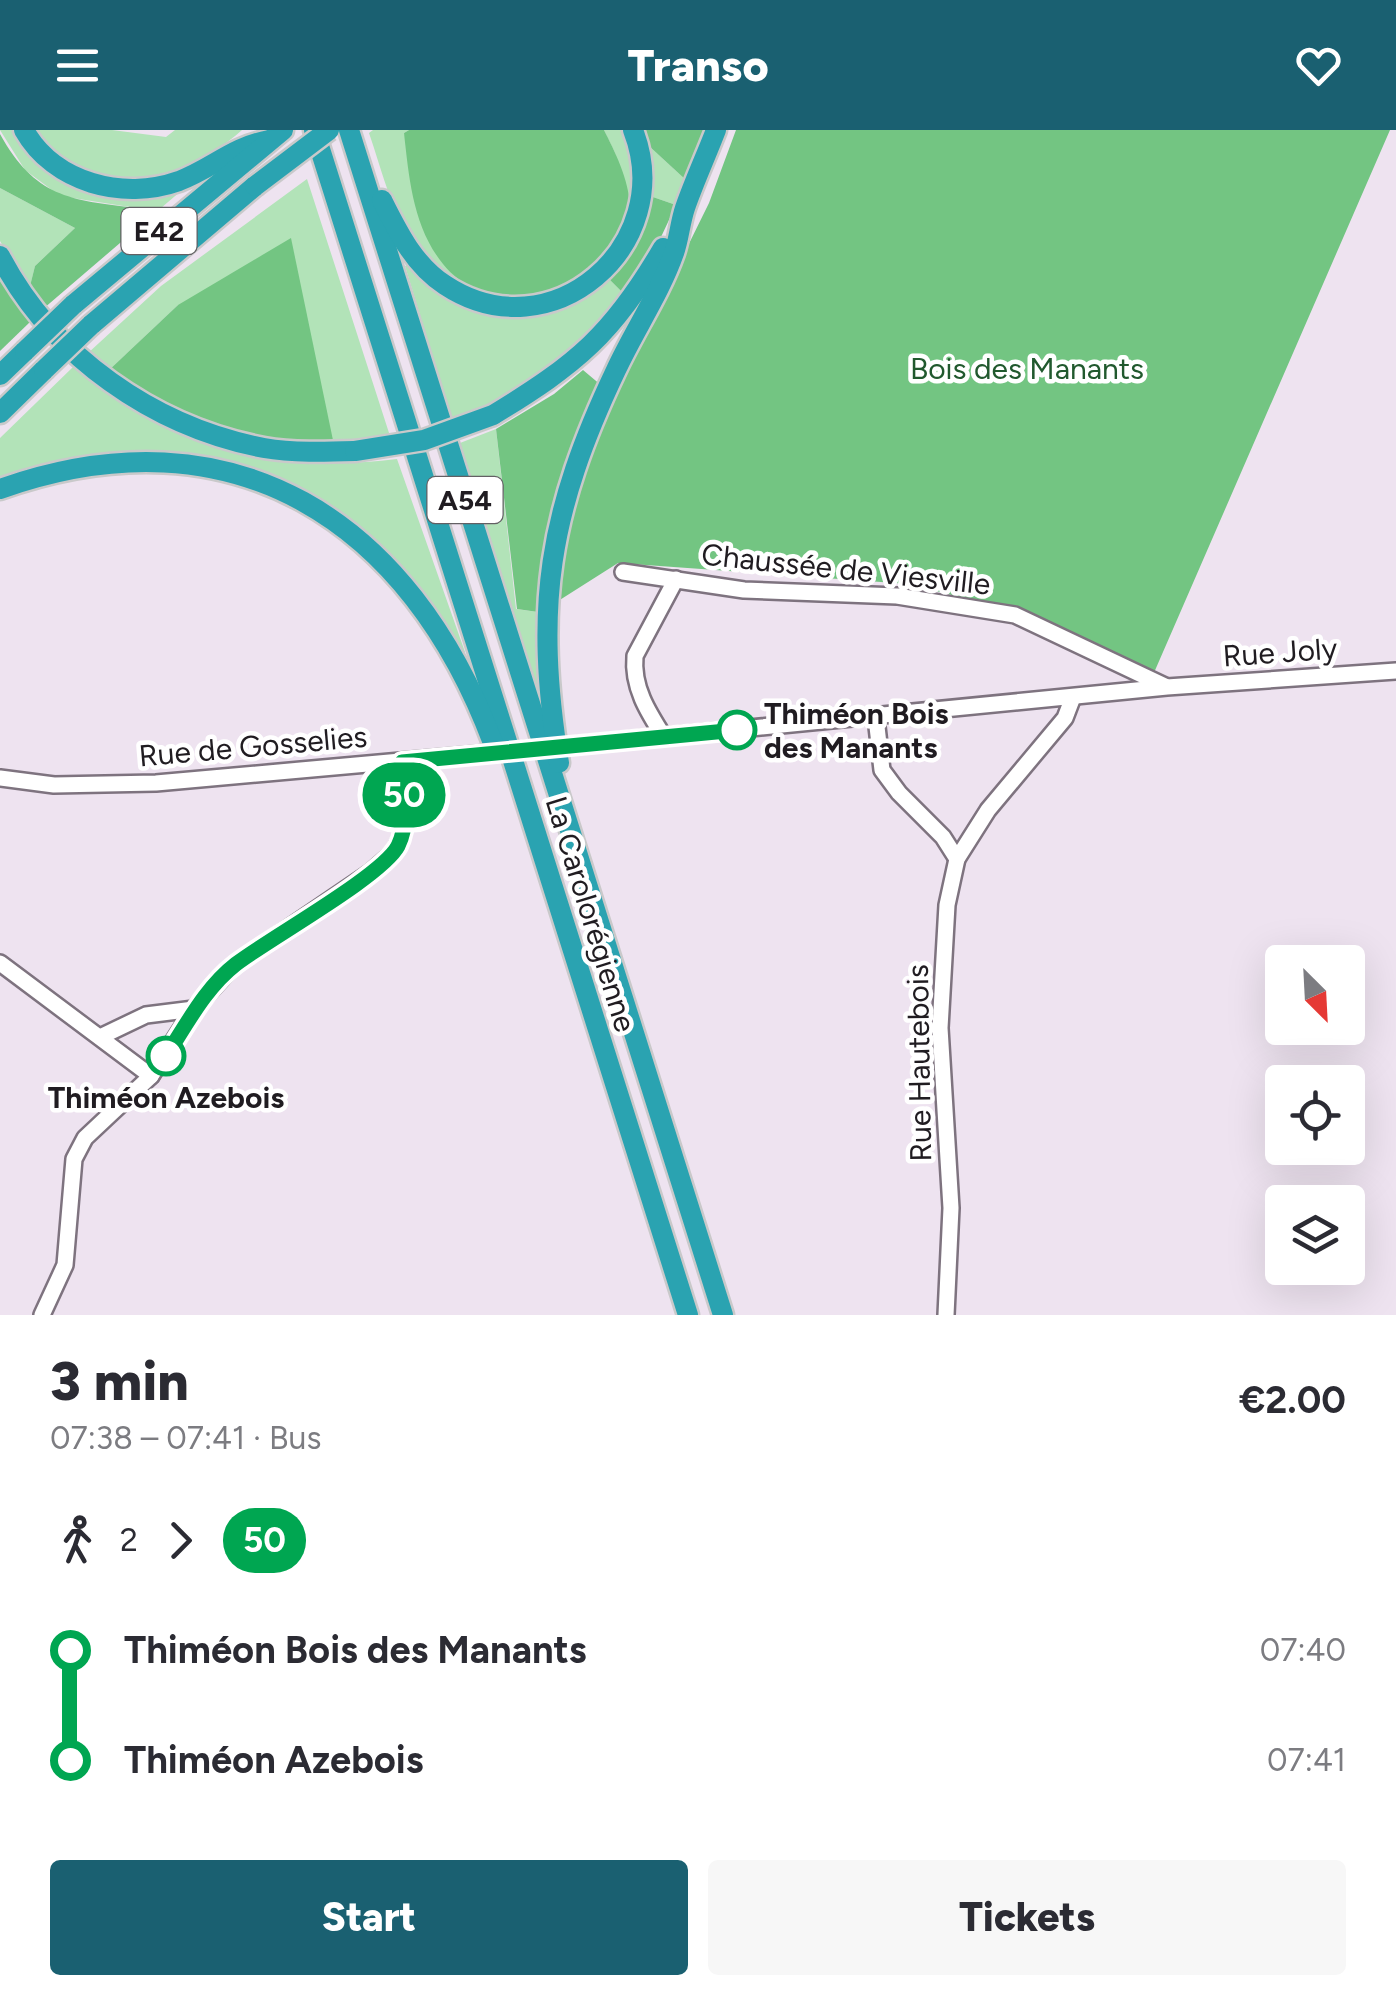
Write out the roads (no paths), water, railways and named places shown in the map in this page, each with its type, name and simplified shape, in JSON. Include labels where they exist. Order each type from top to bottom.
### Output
[{"type":"highway","points":[[24,130],[47,158],[72,176],[123,190],[153,188],[180,180],[276,135]]},
{"type":"highway","points":[[352,138],[401,238],[422,265],[445,285],[466,296],[525,306],[547,302],[585,286],[603,272],[630,236],[644,192],[642,156],[633,130]]},
{"type":"highway","points":[[0,256],[48,327],[100,374],[172,419],[265,448],[355,451],[424,440],[493,415],[556,377],[598,341],[633,299],[683,212],[716,130]]},
{"type":"highway","name":"E42","points":[[0,413],[91,325],[318,131]]},
{"type":"highway","name":"La Carolorégienne","points":[[318,131],[688,1315]]},
{"type":"highway","name":"La Carolorégienne","points":[[352,138],[723,1315]]},
{"type":"highway","name":"E42","points":[[0,375],[244,152]]},
{"type":"highway","points":[[576,854],[548,695],[545,639],[554,540],[580,453],[615,371],[673,254],[683,212]]},
{"type":"highway","points":[[0,489],[71,467],[152,460],[230,473],[301,501],[362,540],[413,592],[452,650],[495,748],[514,768]]},
{"type":"street","name":"Chaussée de Viesville","points":[[623,572],[744,590],[897,596],[1015,614],[1167,687]]},
{"type":"street","points":[[664,737],[648,713],[634,668],[636,656],[676,579]]},
{"type":"street","name":"Rue Joly","points":[[1167,687],[1396,671]]},
{"type":"street","name":"Rue de Gosselies","points":[[0,778],[54,784],[156,783],[876,718],[1167,687]]},
{"type":"street","name":"Rue Hautebois","points":[[946,1315],[951,1208],[940,1028],[947,905],[957,860],[988,810],[1066,718],[1073,697]]},
{"type":"street","points":[[876,718],[882,770],[943,837],[957,860]]},
{"type":"street","points":[[42,1315],[65,1265],[74,1159],[86,1138],[151,1076],[194,1009],[233,966],[395,851],[404,833],[402,762]]},
{"type":"street","points":[[0,963],[151,1076]]},
{"type":"street","points":[[100,1037],[146,1015],[194,1009]]},
{"type":"place","name":"Thiméon Bois des Manants","points":[[737,730]]},
{"type":"place","name":"Thiméon Azebois","points":[[166,1056]]},
{"type":"park label","name":"Bois des Manants","points":[[1027,368]]}]
